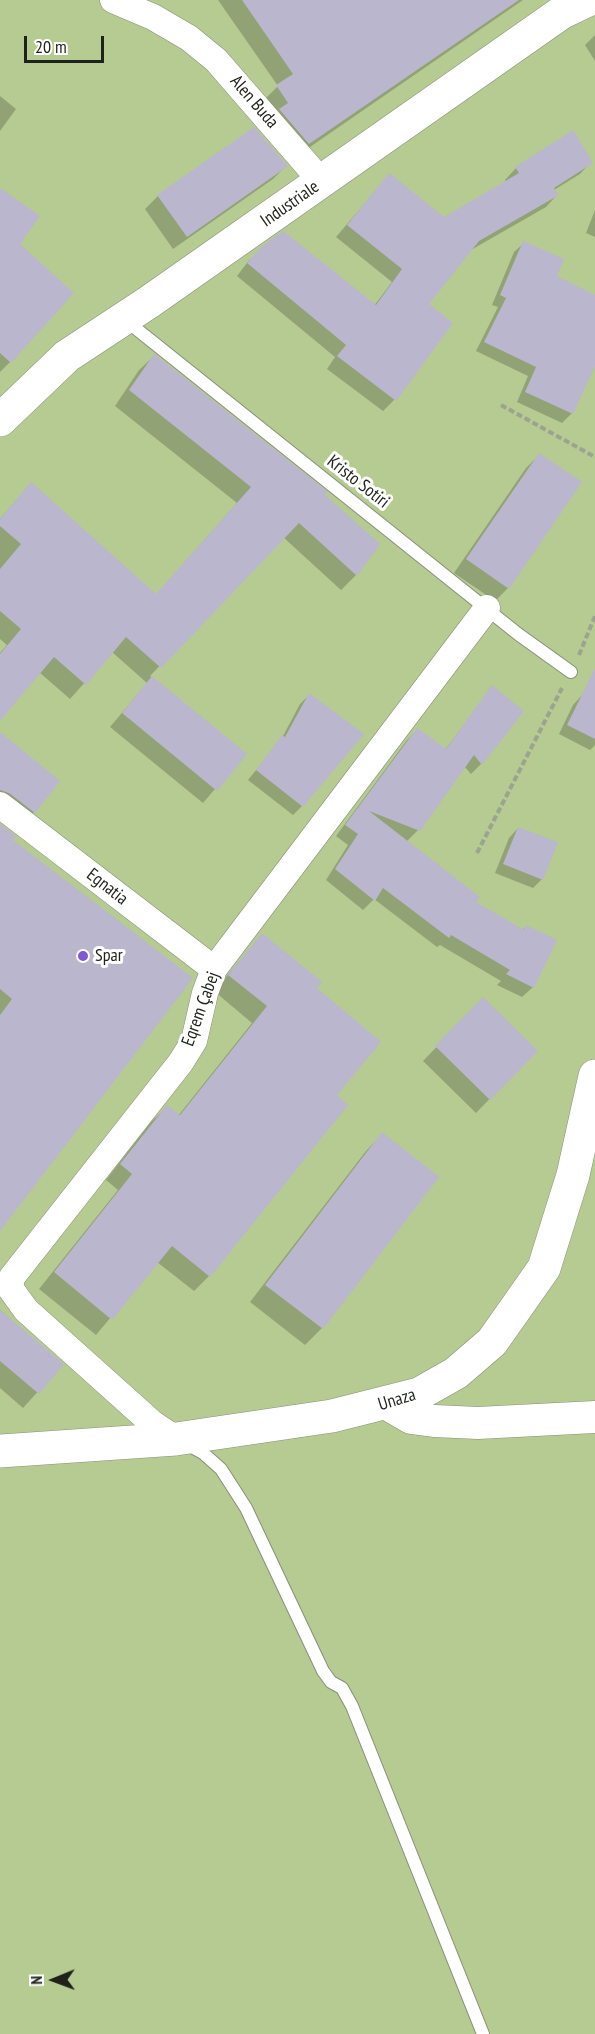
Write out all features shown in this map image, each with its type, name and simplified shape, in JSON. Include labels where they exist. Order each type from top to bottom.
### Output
[{"type":"main road","name":"Industriale","points":[[0,420],[67,356],[322,182],[567,4]]},
{"type":"main road","name":"Unaza","points":[[0,1451],[176,1439],[299,1422],[387,1404],[419,1394],[456,1373],[492,1342],[544,1268],[573,1175],[595,1076]]},
{"type":"street","name":"Alen Buda","points":[[113,0],[153,17],[189,38],[216,60],[322,182]]},
{"type":"street","name":"Eqrem Çabej","points":[[176,1439],[152,1423],[26,1310],[10,1288],[12,1276],[181,1062],[194,1041],[205,993],[214,969],[487,608]]},
{"type":"street","name":"Egnatia","points":[[0,805],[214,969]]},
{"type":"street","points":[[387,1404],[411,1418],[434,1421],[477,1423],[595,1417]]},
{"type":"lane","name":"Kristo Sotiri","points":[[124,319],[518,634],[571,672]]},
{"type":"lane","points":[[176,1439],[203,1453],[221,1469],[246,1508],[323,1671],[331,1682],[342,1688],[352,1706],[483,2034]]},
{"type":"path","points":[[501,405],[595,457]]},
{"type":"path","points":[[477,853],[571,672],[595,616]]},
{"type":"green space","points":[[0,0],[595,0],[595,2034],[0,2034]]},
{"type":"building","points":[[242,0],[519,0],[309,144],[279,109],[288,103],[276,85],[293,74]]},
{"type":"building","points":[[254,127],[288,166],[187,237],[157,195]]},
{"type":"building","points":[[573,130],[593,163],[554,188],[559,195],[479,241],[429,304],[453,323],[396,401],[337,356],[346,345],[247,263],[262,246],[283,231],[376,305],[402,269],[347,225],[389,173],[444,217],[519,173],[515,167]]},
{"type":"building","points":[[0,188],[40,216],[20,244],[74,293],[11,363],[0,353]]},
{"type":"building","points":[[523,241],[564,259],[557,276],[595,295],[595,366],[573,414],[525,392],[536,367],[484,342],[506,298],[500,295]]},
{"type":"building","points":[[154,354],[328,492],[325,495],[380,544],[357,576],[299,523],[161,668],[126,637],[86,685],[54,657],[0,721],[0,654],[21,629],[0,611],[0,569],[21,544],[0,526],[0,519],[31,482],[156,594],[251,487],[129,390]]},
{"type":"building","points":[[539,453],[582,482],[509,589],[466,559]]},
{"type":"building","points":[[595,668],[595,739],[567,725]]},
{"type":"building","points":[[152,676],[247,754],[217,791],[122,713]]},
{"type":"building","points":[[492,685],[524,711],[482,765],[474,755],[420,831],[369,811],[480,897],[476,902],[524,930],[526,925],[557,940],[534,988],[506,974],[510,970],[451,935],[449,938],[383,888],[375,901],[335,869],[358,834],[345,825],[417,728],[446,749]]},
{"type":"building","points":[[309,693],[364,734],[303,807],[256,770],[282,735],[285,737]]},
{"type":"building","points":[[0,732],[60,781],[35,813],[9,793],[0,790]]},
{"type":"building","points":[[0,824],[16,836],[13,840],[193,978],[0,1231],[0,1015],[12,999],[0,989]]},
{"type":"building","points":[[518,827],[558,842],[543,880],[503,864]]},
{"type":"building","points":[[262,933],[322,982],[317,988],[381,1042],[337,1095],[348,1105],[210,1277],[172,1246],[112,1320],[54,1272],[132,1174],[120,1164],[167,1105],[180,1115],[267,1006],[228,975]]},
{"type":"building","points":[[483,997],[538,1051],[490,1100],[435,1046]]},
{"type":"building","points":[[382,1132],[439,1177],[323,1329],[265,1285]]},
{"type":"building","points":[[0,1310],[64,1364],[39,1394],[0,1361]]},
{"type":"place","name":"Spar","points":[[83,956]]}]
